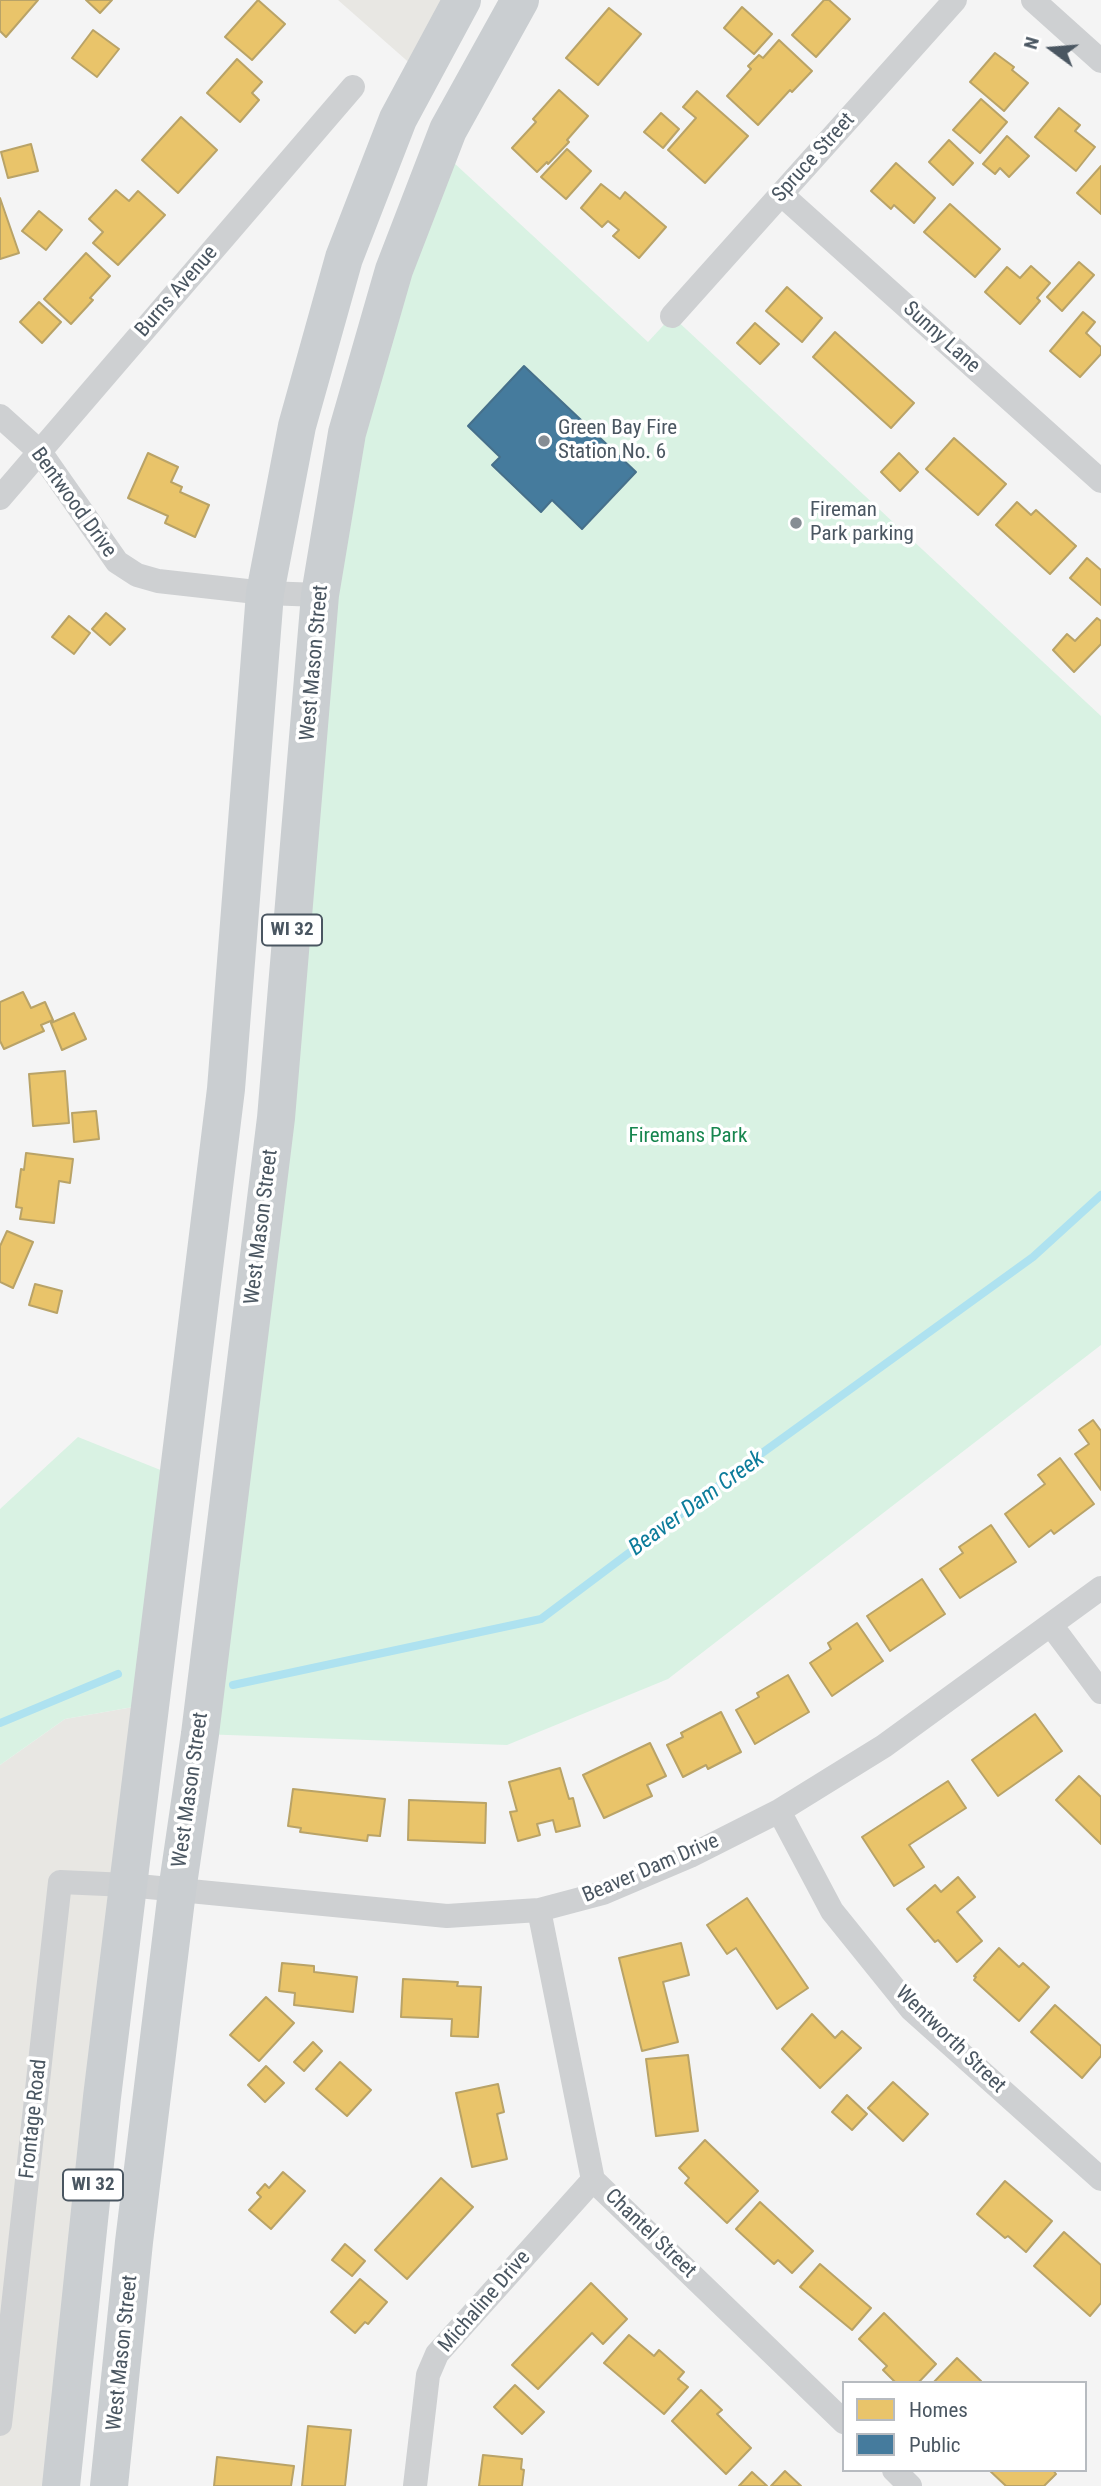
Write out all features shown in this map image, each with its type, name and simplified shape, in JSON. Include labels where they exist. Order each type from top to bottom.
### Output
[{"type":"main road","name":"WI 32","points":[[61,2486],[101,2111],[226,1089],[265,593],[297,426],[344,258],[398,119],[462,0]]},
{"type":"main road","name":"West Mason Street","points":[[109,2486],[134,2242],[276,1118],[320,595],[347,433],[394,270],[448,130],[520,0]]},
{"type":"street","name":"Spruce Street","points":[[672,316],[955,0]]},
{"type":"street","points":[[1033,0],[1101,61]]},
{"type":"street","name":"Burns Avenue","points":[[0,498],[353,87]]},
{"type":"street","name":"Sunny Lane","points":[[781,194],[1101,481]]},
{"type":"street","name":"Bentwood Drive","points":[[0,416],[40,452],[117,562],[137,575],[158,581],[265,593],[320,595]]},
{"type":"street","name":"Beaver Dam Drive","points":[[128,1885],[447,1916],[540,1910],[603,1893],[690,1856],[779,1811],[884,1746],[1101,1588]]},
{"type":"street","points":[[1051,1625],[1101,1692]]},
{"type":"street","name":"Wentworth Street","points":[[779,1811],[832,1912],[911,2009],[1101,2179]]},
{"type":"street","name":"Frontage Road","points":[[0,2424],[60,1882],[128,1885]]},
{"type":"street","name":"Chantel Street","points":[[540,1910],[593,2180],[842,2420]]},
{"type":"street","name":"Michaline Drive","points":[[415,2486],[428,2375],[437,2354],[593,2180]]},
{"type":"street","points":[[896,2472],[910,2486]]},
{"type":"shaded area","points":[[338,0],[462,0],[422,74]]},
{"type":"shaded area","points":[[150,1704],[61,2486],[0,2486],[0,1765],[65,1719]]},
{"type":"green space","name":"Firemans Park","points":[[440,150],[648,342],[672,316],[1101,716],[1101,1345],[668,1679],[507,1745],[200,1734],[320,595]]},
{"type":"green space","points":[[78,1437],[178,1477],[150,1704],[65,1719],[0,1765],[0,1509]]},
{"type":"building: Homes","points":[[0,0],[38,0],[6,37],[0,31]]},
{"type":"building: Homes","points":[[86,0],[112,0],[100,13]]},
{"type":"building: Homes","points":[[258,0],[285,24],[252,60],[225,37]]},
{"type":"building: Homes","points":[[824,0],[829,0],[850,19],[816,57],[792,35]]},
{"type":"building: Homes","points":[[742,7],[772,34],[754,54],[724,28]]},
{"type":"building: Homes","points":[[609,8],[641,34],[598,85],[566,58]]},
{"type":"building: Homes","points":[[93,30],[119,49],[97,77],[72,58]]},
{"type":"building: Homes","points":[[779,40],[812,71],[792,92],[790,90],[758,125],[727,96],[751,69],[748,66],[759,55],[763,58]]},
{"type":"building: Homes","points":[[995,53],[1014,67],[1012,70],[1028,83],[1004,111],[970,82]]},
{"type":"building: Homes","points":[[237,59],[262,82],[252,93],[259,100],[240,122],[207,93]]},
{"type":"building: Homes","points":[[559,90],[588,116],[567,140],[569,142],[537,172],[512,148],[536,122],[533,119]]},
{"type":"building: Homes","points":[[697,91],[748,136],[705,183],[668,150],[696,118],[683,107]]},
{"type":"building: Homes","points":[[981,99],[1007,122],[980,153],[953,130]]},
{"type":"building: Homes","points":[[1059,108],[1080,125],[1075,131],[1095,147],[1076,171],[1035,137]]},
{"type":"building: Homes","points":[[661,113],[679,129],[663,148],[644,132]]},
{"type":"building: Homes","points":[[181,117],[217,150],[178,193],[142,160]]},
{"type":"building: Homes","points":[[1007,136],[1029,156],[1009,177],[1000,168],[995,174],[983,164]]},
{"type":"building: Homes","points":[[949,140],[973,163],[953,185],[929,162]]},
{"type":"building: Homes","points":[[31,144],[38,171],[8,178],[1,152]]},
{"type":"building: Homes","points":[[567,149],[591,171],[566,199],[541,177]]},
{"type":"building: Homes","points":[[896,163],[935,198],[914,223],[894,205],[891,209],[871,191]]},
{"type":"building: Homes","points":[[1101,166],[1101,214],[1077,193]]},
{"type":"building: Homes","points":[[601,184],[620,199],[625,192],[666,227],[639,258],[613,236],[619,230],[608,221],[602,227],[581,208]]},
{"type":"building: Homes","points":[[116,190],[129,201],[138,191],[165,215],[118,265],[93,243],[103,232],[89,219]]},
{"type":"building: Homes","points":[[0,198],[19,253],[0,259]]},
{"type":"building: Homes","points":[[950,204],[1000,249],[975,277],[924,232]]},
{"type":"building: Homes","points":[[39,211],[62,230],[46,250],[22,231]]},
{"type":"building: Homes","points":[[86,253],[110,276],[71,324],[44,299]]},
{"type":"building: Homes","points":[[1079,262],[1094,275],[1062,311],[1047,297]]},
{"type":"building: Homes","points":[[1031,266],[1050,283],[1037,298],[1040,301],[1020,324],[985,292],[1007,267],[1020,278]]},
{"type":"building: Homes","points":[[787,287],[822,318],[802,342],[766,311]]},
{"type":"building: Homes","points":[[39,302],[61,322],[42,343],[20,322]]},
{"type":"building: Homes","points":[[1083,312],[1095,322],[1086,333],[1101,347],[1101,354],[1080,377],[1050,351]]},
{"type":"building: Homes","points":[[755,323],[779,344],[760,364],[737,343]]},
{"type":"building: Homes","points":[[835,332],[914,403],[891,428],[813,357]]},
{"type":"building: Homes","points":[[954,438],[1006,484],[978,515],[926,469]]},
{"type":"building: Homes","points":[[148,453],[178,467],[171,482],[182,487],[180,492],[209,505],[195,537],[165,523],[168,516],[128,498]]},
{"type":"building: Homes","points":[[899,453],[918,472],[900,491],[881,472]]},
{"type":"building: Homes","points":[[1017,502],[1031,515],[1036,510],[1076,546],[1050,574],[996,525]]},
{"type":"building: Homes","points":[[1087,558],[1101,570],[1101,605],[1070,578]]},
{"type":"building: Homes","points":[[106,613],[125,629],[110,645],[92,629]]},
{"type":"building: Homes","points":[[69,616],[90,633],[74,654],[52,637]]},
{"type":"building: Homes","points":[[1097,618],[1101,621],[1101,644],[1074,672],[1053,650],[1067,634],[1075,641]]},
{"type":"building: Homes","points":[[23,992],[31,1008],[45,1002],[53,1020],[41,1025],[44,1031],[4,1049],[0,1041],[0,1002]]},
{"type":"building: Homes","points":[[74,1013],[86,1039],[62,1050],[51,1023]]},
{"type":"building: Homes","points":[[65,1071],[69,1123],[33,1126],[29,1074]]},
{"type":"building: Homes","points":[[96,1111],[99,1139],[74,1142],[72,1113]]},
{"type":"building: Homes","points":[[26,1153],[73,1159],[70,1183],[59,1181],[54,1223],[20,1219],[22,1208],[16,1207]]},
{"type":"building: Homes","points":[[7,1231],[33,1242],[13,1288],[0,1282],[0,1246]]},
{"type":"building: Homes","points":[[35,1284],[62,1291],[57,1313],[29,1305]]},
{"type":"building: Homes","points":[[1093,1420],[1101,1431],[1101,1490],[1075,1454],[1089,1444],[1079,1430]]},
{"type":"building: Homes","points":[[1060,1458],[1094,1504],[1054,1534],[1051,1530],[1029,1547],[1005,1514],[1045,1484],[1038,1475]]},
{"type":"building: Homes","points":[[991,1525],[1016,1562],[960,1598],[940,1569],[963,1553],[959,1547]]},
{"type":"building: Homes","points":[[922,1579],[945,1614],[890,1651],[867,1616]]},
{"type":"building: Homes","points":[[857,1623],[883,1661],[832,1696],[810,1663],[831,1649],[828,1643]]},
{"type":"building: Homes","points":[[788,1675],[809,1712],[755,1744],[736,1710],[759,1697],[757,1693]]},
{"type":"building: Homes","points":[[721,1712],[741,1752],[708,1769],[706,1765],[683,1777],[667,1745],[683,1737],[681,1733]]},
{"type":"building: Homes","points":[[1035,1714],[1062,1751],[998,1796],[972,1760]]},
{"type":"building: Homes","points":[[650,1743],[666,1776],[647,1785],[652,1796],[604,1818],[583,1775]]},
{"type":"building: Homes","points":[[560,1768],[569,1799],[573,1798],[580,1826],[556,1832],[553,1820],[537,1824],[540,1835],[518,1841],[510,1812],[517,1811],[509,1782]]},
{"type":"building: Homes","points":[[1079,1776],[1101,1797],[1101,1844],[1056,1800]]},
{"type":"building: Homes","points":[[948,1781],[966,1808],[909,1845],[924,1867],[894,1886],[862,1837]]},
{"type":"building: Homes","points":[[293,1789],[385,1799],[380,1836],[368,1835],[367,1841],[300,1832],[301,1828],[288,1826]]},
{"type":"building: Homes","points":[[409,1800],[486,1803],[485,1843],[408,1840]]},
{"type":"building: Homes","points":[[958,1877],[975,1897],[957,1912],[982,1941],[957,1962],[938,1940],[935,1942],[907,1909],[935,1885],[941,1892]]},
{"type":"building: Homes","points":[[747,1898],[808,1988],[777,2009],[736,1948],[727,1954],[707,1925]]},
{"type":"building: Homes","points":[[681,1943],[689,1975],[663,1982],[678,2042],[642,2051],[619,1958]]},
{"type":"building: Homes","points":[[999,1948],[1019,1967],[1023,1963],[1049,1987],[1019,2021],[974,1980],[974,1976]]},
{"type":"building: Homes","points":[[282,1963],[314,1966],[314,1972],[357,1977],[353,2012],[294,2005],[295,1993],[279,1991]]},
{"type":"building: Homes","points":[[403,1979],[458,1982],[457,1986],[481,1987],[478,2037],[451,2036],[452,2019],[401,2017]]},
{"type":"building: Homes","points":[[266,1997],[294,2023],[259,2061],[230,2035]]},
{"type":"building: Homes","points":[[1055,2005],[1101,2046],[1101,2056],[1082,2078],[1031,2032]]},
{"type":"building: Homes","points":[[812,2014],[835,2038],[842,2031],[861,2048],[820,2088],[782,2049]]},
{"type":"building: Homes","points":[[313,2042],[322,2051],[304,2071],[294,2062]]},
{"type":"building: Homes","points":[[688,2055],[698,2131],[656,2136],[646,2059]]},
{"type":"building: Homes","points":[[340,2062],[371,2090],[347,2116],[316,2089]]},
{"type":"building: Homes","points":[[266,2066],[284,2083],[265,2102],[248,2085]]},
{"type":"building: Homes","points":[[893,2082],[928,2114],[903,2141],[868,2108]]},
{"type":"building: Homes","points":[[498,2084],[504,2112],[497,2114],[507,2159],[472,2167],[456,2093]]},
{"type":"building: Homes","points":[[847,2095],[867,2114],[852,2130],[832,2112]]},
{"type":"building: Homes","points":[[705,2140],[758,2191],[727,2223],[685,2183],[689,2178],[679,2168]]},
{"type":"building: Homes","points":[[283,2172],[305,2191],[271,2229],[249,2210],[261,2197],[257,2193],[265,2184],[269,2188]]},
{"type":"building: Homes","points":[[441,2178],[473,2207],[407,2279],[375,2250]]},
{"type":"building: Homes","points":[[1005,2181],[1052,2221],[1026,2252],[977,2214]]},
{"type":"building: Homes","points":[[760,2202],[813,2251],[792,2273],[778,2260],[774,2264],[736,2229]]},
{"type":"building: Homes","points":[[1064,2232],[1101,2265],[1101,2303],[1090,2316],[1034,2266]]},
{"type":"building: Homes","points":[[345,2244],[365,2261],[352,2276],[332,2260]]},
{"type":"building: Homes","points":[[820,2264],[871,2308],[852,2330],[800,2287]]},
{"type":"building: Homes","points":[[360,2279],[387,2302],[368,2324],[365,2322],[355,2333],[331,2312]]},
{"type":"building: Homes","points":[[591,2283],[627,2319],[603,2344],[592,2333],[538,2389],[512,2365]]},
{"type":"building: Homes","points":[[884,2313],[936,2364],[920,2381],[894,2381],[883,2370],[887,2366],[859,2339]]},
{"type":"building: Homes","points":[[629,2335],[654,2356],[659,2350],[684,2372],[678,2379],[688,2387],[664,2414],[604,2363]]},
{"type":"building: Homes","points":[[957,2358],[981,2381],[935,2381]]},
{"type":"building: Homes","points":[[515,2385],[544,2412],[522,2434],[494,2407]]},
{"type":"building: Homes","points":[[701,2390],[722,2410],[717,2414],[751,2448],[726,2474],[672,2421]]},
{"type":"building: Homes","points":[[308,2426],[351,2430],[345,2486],[302,2486]]},
{"type":"building: Homes","points":[[483,2455],[522,2459],[522,2486],[479,2486]]},
{"type":"building: Homes","points":[[217,2457],[294,2466],[291,2486],[214,2486]]},
{"type":"building: Homes","points":[[785,2471],[801,2486],[771,2486]]},
{"type":"building: Homes","points":[[752,2472],[767,2486],[739,2486]]},
{"type":"building: Homes","points":[[991,2472],[1056,2474],[1044,2486],[1006,2486]]},
{"type":"building: Public","name":"Green Bay Fire Station No. 6","points":[[524,366],[636,472],[582,529],[552,500],[541,512],[492,465],[500,457],[468,426]]},
{"type":"waterway","name":"Beaver Dam Creek","points":[[233,1685],[541,1619],[758,1456],[1033,1257],[1101,1195]]},
{"type":"waterway","name":"Beaver Dam Creek","points":[[0,1723],[118,1674]]},
{"type":"place","name":"Green Bay Fire Station No. 6","points":[[544,441]]},
{"type":"place","name":"Fireman Park parking","points":[[796,523]]}]
